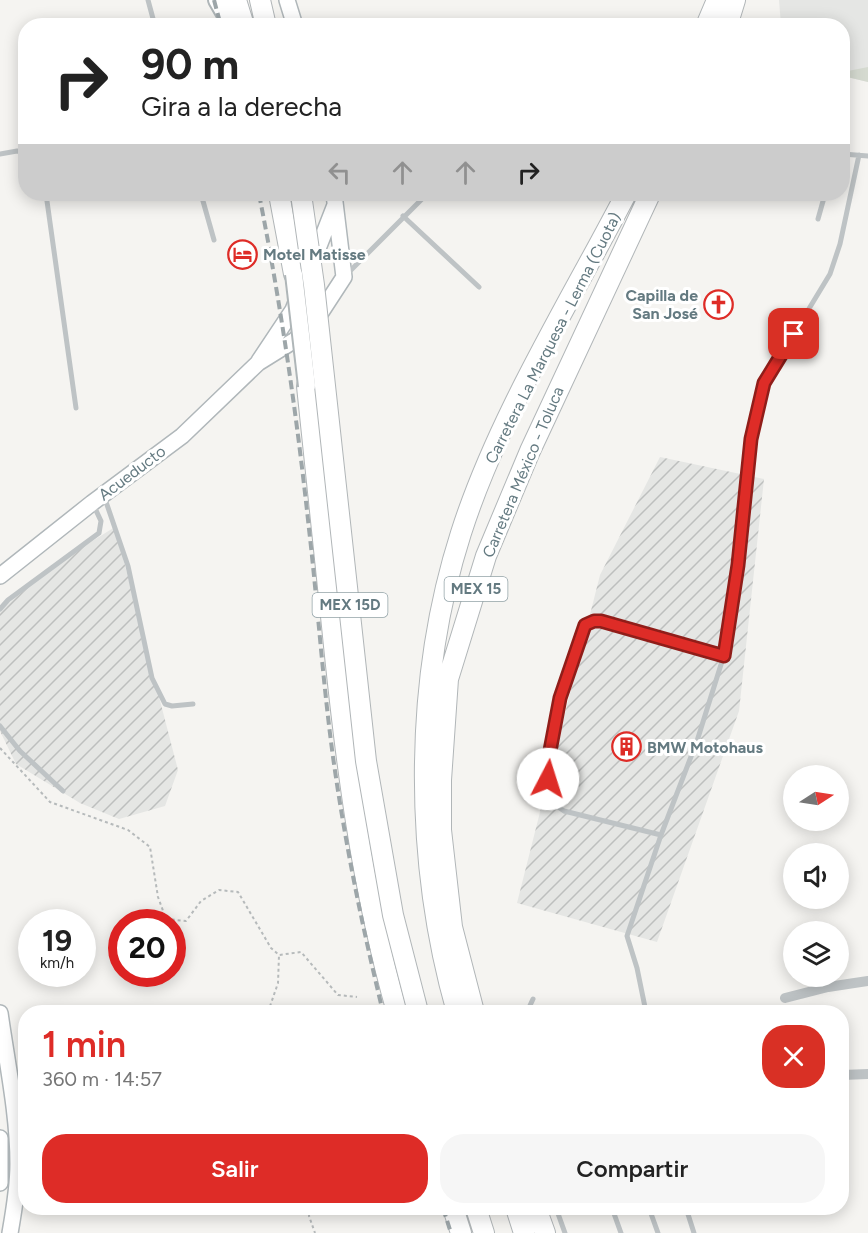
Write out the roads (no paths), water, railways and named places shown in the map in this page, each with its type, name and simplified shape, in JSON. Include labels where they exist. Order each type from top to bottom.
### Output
[{"type":"highway","points":[[236,0],[242,18]]},
{"type":"highway","points":[[260,0],[265,18]]},
{"type":"highway","points":[[709,18],[717,0]]},
{"type":"highway","points":[[729,18],[735,0]]},
{"type":"highway","points":[[280,201],[294,274]]},
{"type":"highway","name":"MEX 15D","points":[[302,201],[315,297],[366,761],[393,915],[416,1005]]},
{"type":"highway","name":"Carretera La Marquesa - Lerma (Cuota)","points":[[455,1005],[445,967],[434,907],[424,746],[434,649],[451,567],[462,531],[518,399],[622,201]]},
{"type":"highway","name":"Carretera México - Toluca","points":[[472,1005],[452,927],[441,830],[441,780],[448,679],[486,556],[530,451],[647,201]]},
{"type":"highway","points":[[307,386],[342,728],[355,823],[382,959],[395,1005]]},
{"type":"highway","points":[[455,1215],[461,1233]]},
{"type":"highway","points":[[478,1215],[484,1233]]},
{"type":"highway","points":[[518,1215],[524,1233]]},
{"type":"highway","points":[[539,1215],[545,1233]]},
{"type":"main road","points":[[217,0],[227,18]]},
{"type":"main road","points":[[287,0],[293,18]]},
{"type":"main road","points":[[258,363],[293,310],[334,201]]},
{"type":"main road","points":[[258,363],[295,340],[316,320],[344,277],[335,201]]},
{"type":"main road","points":[[294,274],[307,386]]},
{"type":"main road","name":"Acueducto","points":[[0,576],[182,436],[258,363]]},
{"type":"main road","points":[[0,1013],[16,1130],[18,1165],[16,1199],[10,1233]]},
{"type":"main road","points":[[0,1138],[0,1183]]},
{"type":"street","points":[[785,998],[828,987],[868,981]]},
{"type":"street","points":[[849,1075],[868,1074]]},
{"type":"lane","points":[[148,0],[153,18]]},
{"type":"lane","points":[[0,154],[18,151]]},
{"type":"lane","points":[[850,154],[868,156]]},
{"type":"lane","points":[[850,197],[859,155]]},
{"type":"lane","points":[[47,201],[76,408]]},
{"type":"lane","points":[[203,201],[214,240]]},
{"type":"lane","points":[[344,277],[419,201]]},
{"type":"lane","points":[[818,219],[823,201]]},
{"type":"lane","points":[[645,1005],[627,936],[661,835],[697,741],[724,656],[738,565],[751,439],[764,383],[830,274],[840,244],[849,201]]},
{"type":"lane","points":[[403,216],[479,287]]},
{"type":"lane","points":[[0,609],[8,600],[99,533],[98,499]]},
{"type":"lane","points":[[98,499],[128,566],[152,678],[165,704],[172,706],[193,704]]},
{"type":"lane","points":[[661,835],[564,811],[551,802],[548,787],[549,756],[560,698],[581,634],[585,625],[601,621],[724,656]]},
{"type":"lane","points":[[0,726],[20,751],[63,791]]},
{"type":"lane","points":[[530,1005],[533,999]]},
{"type":"lane","points":[[559,1215],[565,1233]]},
{"type":"lane","points":[[615,1215],[621,1233]]},
{"type":"lane","points":[[652,1215],[658,1233]]},
{"type":"lane","points":[[688,1215],[694,1233]]},
{"type":"railway","points":[[214,0],[219,18]]},
{"type":"railway","points":[[260,201],[294,403],[334,764],[355,889],[381,1005]]},
{"type":"railway","points":[[445,1215],[451,1233]]},
{"type":"place","name":"Motel Matisse","points":[[242,254]]},
{"type":"place","name":"Capilla de San José","points":[[719,304]]},
{"type":"place","name":"BMW Motohaus","points":[[626,747]]}]
